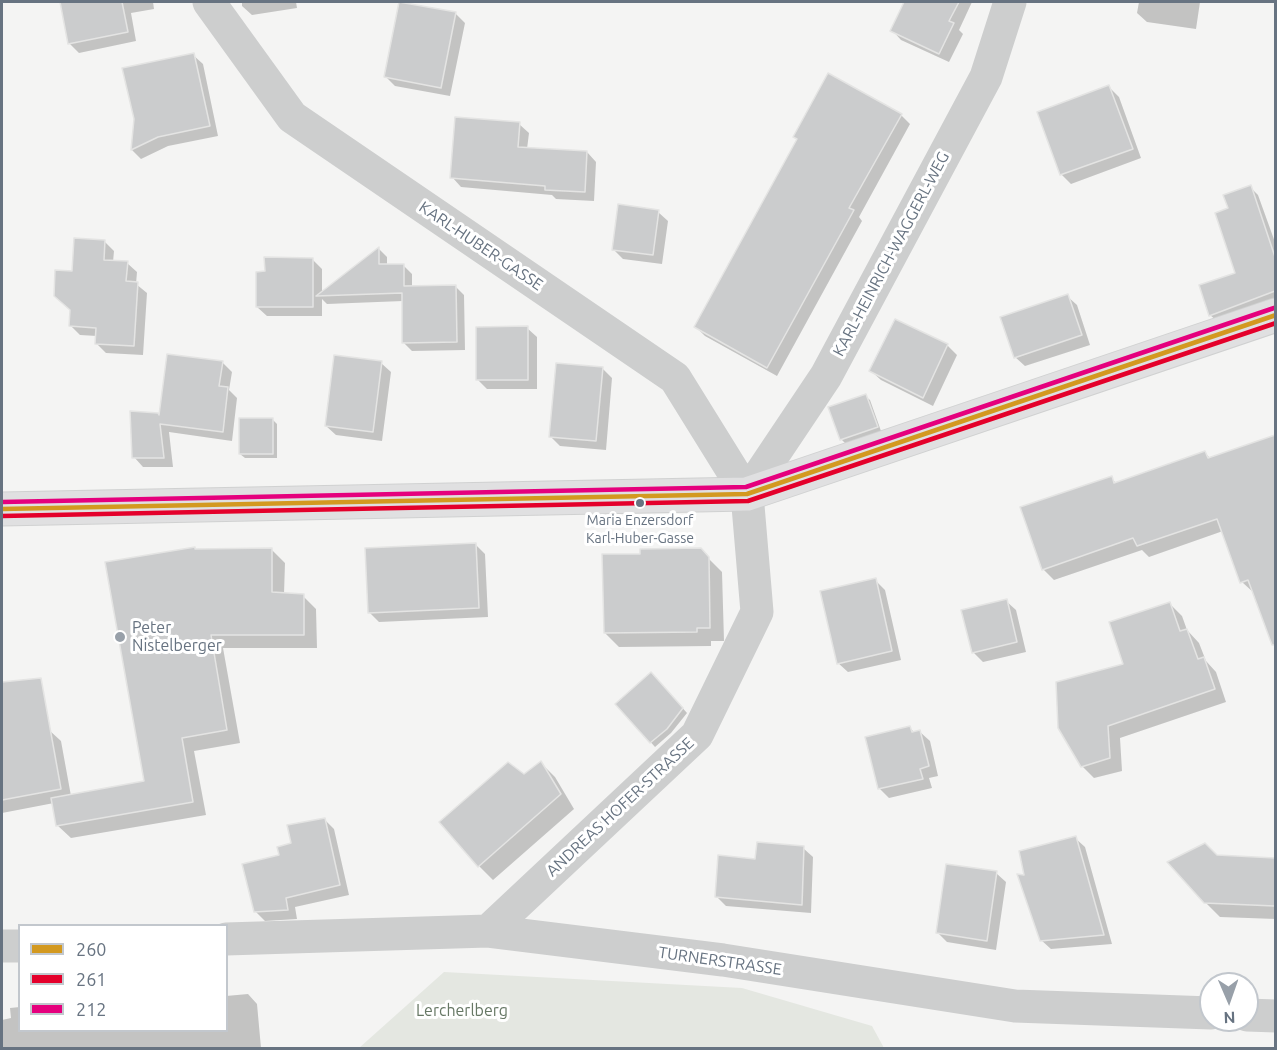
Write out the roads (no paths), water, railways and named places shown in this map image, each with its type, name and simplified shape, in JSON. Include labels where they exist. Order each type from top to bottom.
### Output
[{"type":"main road","points":[[2,509],[747,494],[1275,315]]},
{"type":"street","name":"KARL-HUBER-GASSE","points":[[209,2],[292,117],[675,378],[747,494]]},
{"type":"street","name":"KARL-HEINRICH-WAGGERL-WEG","points":[[747,494],[826,376],[986,77],[1010,2]]},
{"type":"street","name":"ANDREAS HOFER-STRASSE","points":[[488,931],[697,735],[757,612],[747,494]]},
{"type":"street","name":"TURNERSTRASSE","points":[[228,939],[488,931],[723,960],[1015,1006],[1199,1013]]},
{"type":"street","points":[[2,946],[18,945]]},
{"type":"street","points":[[1259,1015],[1275,1016]]},
{"type":"place","name":"Maria Enzersdorf Karl-Huber-Gasse","points":[[640,503]]},
{"type":"place","name":"Peter Nistelberger","points":[[120,637]]},
{"type":"park label","name":"Lercherlberg","points":[[462,1011]]}]
